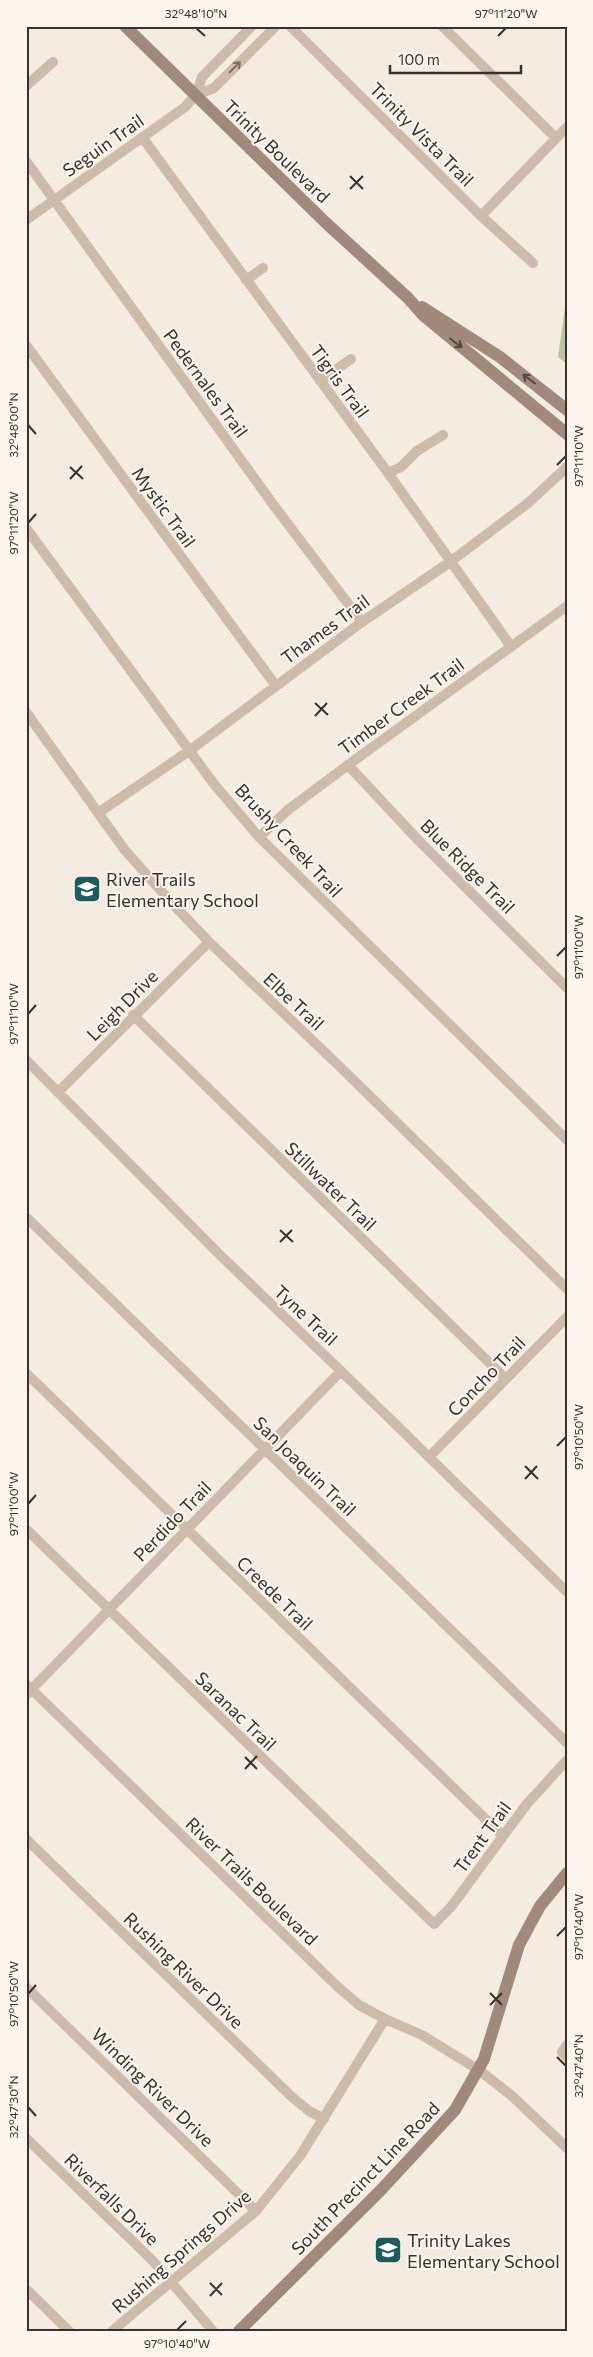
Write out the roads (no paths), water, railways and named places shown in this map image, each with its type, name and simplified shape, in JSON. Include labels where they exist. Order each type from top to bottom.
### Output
[{"type":"main road","name":"Trinity Boulevard","points":[[125,26],[325,222],[408,298],[422,315],[567,434]]},
{"type":"main road","name":"Trinity Boulevard","points":[[408,298],[500,357],[567,410]]},
{"type":"main road","name":"South Precinct Line Road","points":[[239,2331],[431,2138],[455,2110],[479,2070],[519,1945],[540,1906],[567,1873]]},
{"type":"street","points":[[196,95],[202,77],[252,26]]},
{"type":"street","points":[[196,95],[214,88],[276,26]]},
{"type":"street","name":"Trinity Vista Trail","points":[[290,26],[481,216],[534,262]]},
{"type":"street","points":[[442,26],[556,138]]},
{"type":"street","points":[[26,86],[53,62]]},
{"type":"street","name":"Seguin Trail","points":[[26,220],[185,107],[196,95]]},
{"type":"street","points":[[481,216],[567,127]]},
{"type":"street","name":"Tigris Trail","points":[[142,137],[388,473],[510,645]]},
{"type":"street","name":"Pedernales Trail","points":[[26,162],[276,507],[362,622]]},
{"type":"street","points":[[246,280],[263,268]]},
{"type":"street","name":"Mystic Trail","points":[[26,345],[276,686]]},
{"type":"street","points":[[320,381],[351,359]]},
{"type":"street","points":[[388,473],[402,467],[417,451],[443,435]]},
{"type":"street","name":"Thames Trail","points":[[98,813],[189,751],[362,622],[450,562],[527,504],[567,467]]},
{"type":"street","name":"Brushy Creek Trail","points":[[26,528],[189,751],[259,837],[567,1140]]},
{"type":"street","name":"Timber Creek Trail","points":[[259,837],[289,809],[348,764],[510,645],[567,606]]},
{"type":"street","name":"Elbe Trail","points":[[26,712],[98,813],[149,878],[209,942],[334,1061],[567,1289]]},
{"type":"street","name":"Blue Ridge Trail","points":[[348,764],[419,841],[567,988]]},
{"type":"street","name":"Leigh Drive","points":[[58,1092],[209,942]]},
{"type":"street","name":"Stillwater Trail","points":[[133,1016],[506,1379]]},
{"type":"street","name":"Tyne Trail","points":[[26,1060],[214,1250],[567,1592]]},
{"type":"street","name":"San Joaquin Trail","points":[[26,1217],[564,1740]]},
{"type":"street","name":"Concho Trail","points":[[429,1458],[567,1317]]},
{"type":"street","name":"Perdido Trail","points":[[28,1690],[109,1610],[341,1371]]},
{"type":"street","name":"Creede Trail","points":[[26,1374],[503,1836]]},
{"type":"street","name":"Saranac Trail","points":[[26,1530],[424,1915]]},
{"type":"street","name":"River Trails Boulevard","points":[[28,1690],[338,1987],[359,2004],[385,2019],[422,2035],[479,2070],[512,2096],[567,2148]]},
{"type":"street","name":"Trent Trail","points":[[424,1915],[434,1924],[451,1907],[526,1805],[567,1760]]},
{"type":"street","name":"Rushing River Drive","points":[[26,1839],[292,2097],[308,2111],[324,2119]]},
{"type":"street","name":"Winding River Drive","points":[[26,1988],[256,2211]]},
{"type":"street","name":"Rushing Springs Drive","points":[[112,2331],[256,2211],[300,2156],[385,2019]]},
{"type":"street","name":"Riverfalls Drive","points":[[26,2138],[153,2261],[213,2331]]},
{"type":"street","points":[[26,2289],[69,2331]]},
{"type":"place","name":"River Trails Elementary School","points":[[87,889]]},
{"type":"place","name":"Trinity Lakes Elementary School","points":[[388,2250]]}]
